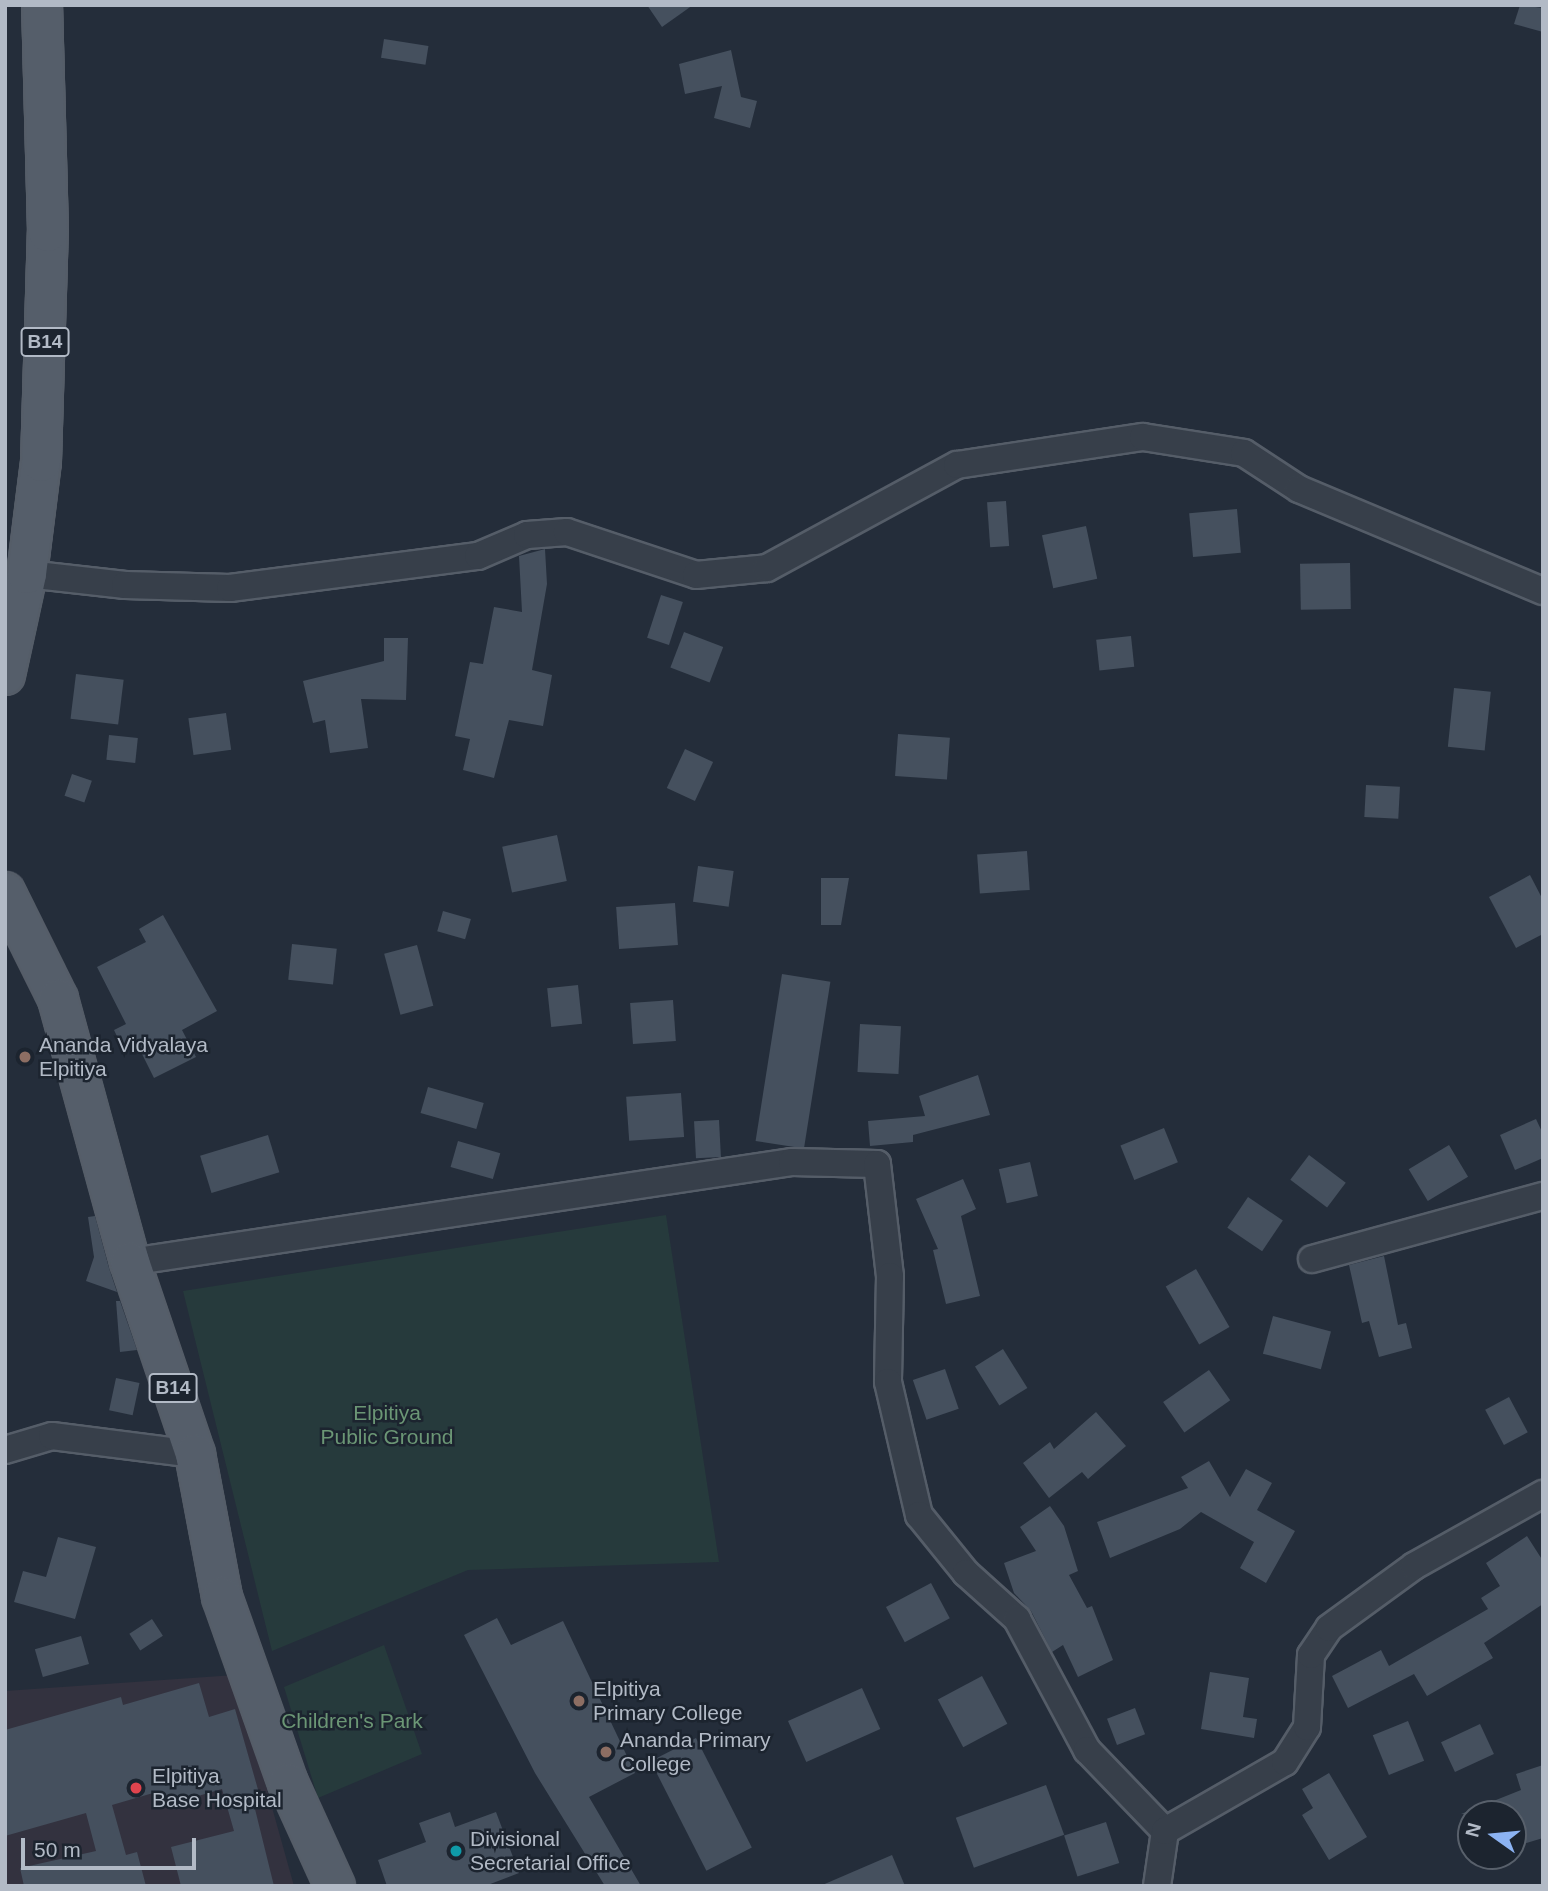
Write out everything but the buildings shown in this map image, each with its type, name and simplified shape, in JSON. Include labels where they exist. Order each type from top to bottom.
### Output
[{"type":"main road","name":"B14","points":[[5,675],[27,574],[41,462],[47,246],[42,5]]},
{"type":"main road","name":"B14","points":[[5,892],[58,999],[130,1262],[195,1454],[222,1597],[288,1783],[335,1886]]},
{"type":"street","points":[[27,574],[125,584],[230,588],[478,556],[527,535],[567,532],[696,575],[768,568],[957,465],[1143,437],[1244,453],[1299,489],[1543,591]]},
{"type":"street","points":[[130,1262],[792,1162],[877,1164],[890,1276],[888,1382],[919,1515],[965,1573],[1017,1619],[1087,1749],[1165,1831]]},
{"type":"street","points":[[1312,1259],[1543,1196]]},
{"type":"street","points":[[5,1450],[52,1436],[195,1454]]},
{"type":"street","points":[[1165,1831],[1285,1762],[1307,1727],[1311,1655],[1329,1628],[1414,1566],[1543,1494]]},
{"type":"street","points":[[1157,1886],[1165,1831]]},
{"type":"shaded area","name":"Elpitiya Base Hospital","points":[[235,1675],[294,1886],[5,1886],[5,1691]]},
{"type":"green space","name":"Elpitiya Public Ground","points":[[666,1215],[719,1562],[468,1570],[272,1651],[183,1291]]},
{"type":"green space","name":"Children's Park","points":[[384,1645],[422,1754],[318,1798],[284,1687]]},
{"type":"place","name":"Ananda Vidyalaya Elpitiya","points":[[25,1057]]},
{"type":"place","name":"Elpitiya Primary College","points":[[579,1701]]},
{"type":"place","name":"Ananda Primary College","points":[[606,1752]]},
{"type":"place","name":"Elpitiya Base Hospital","points":[[136,1788]]},
{"type":"place","name":"Divisional Secretarial Office","points":[[456,1851]]}]
